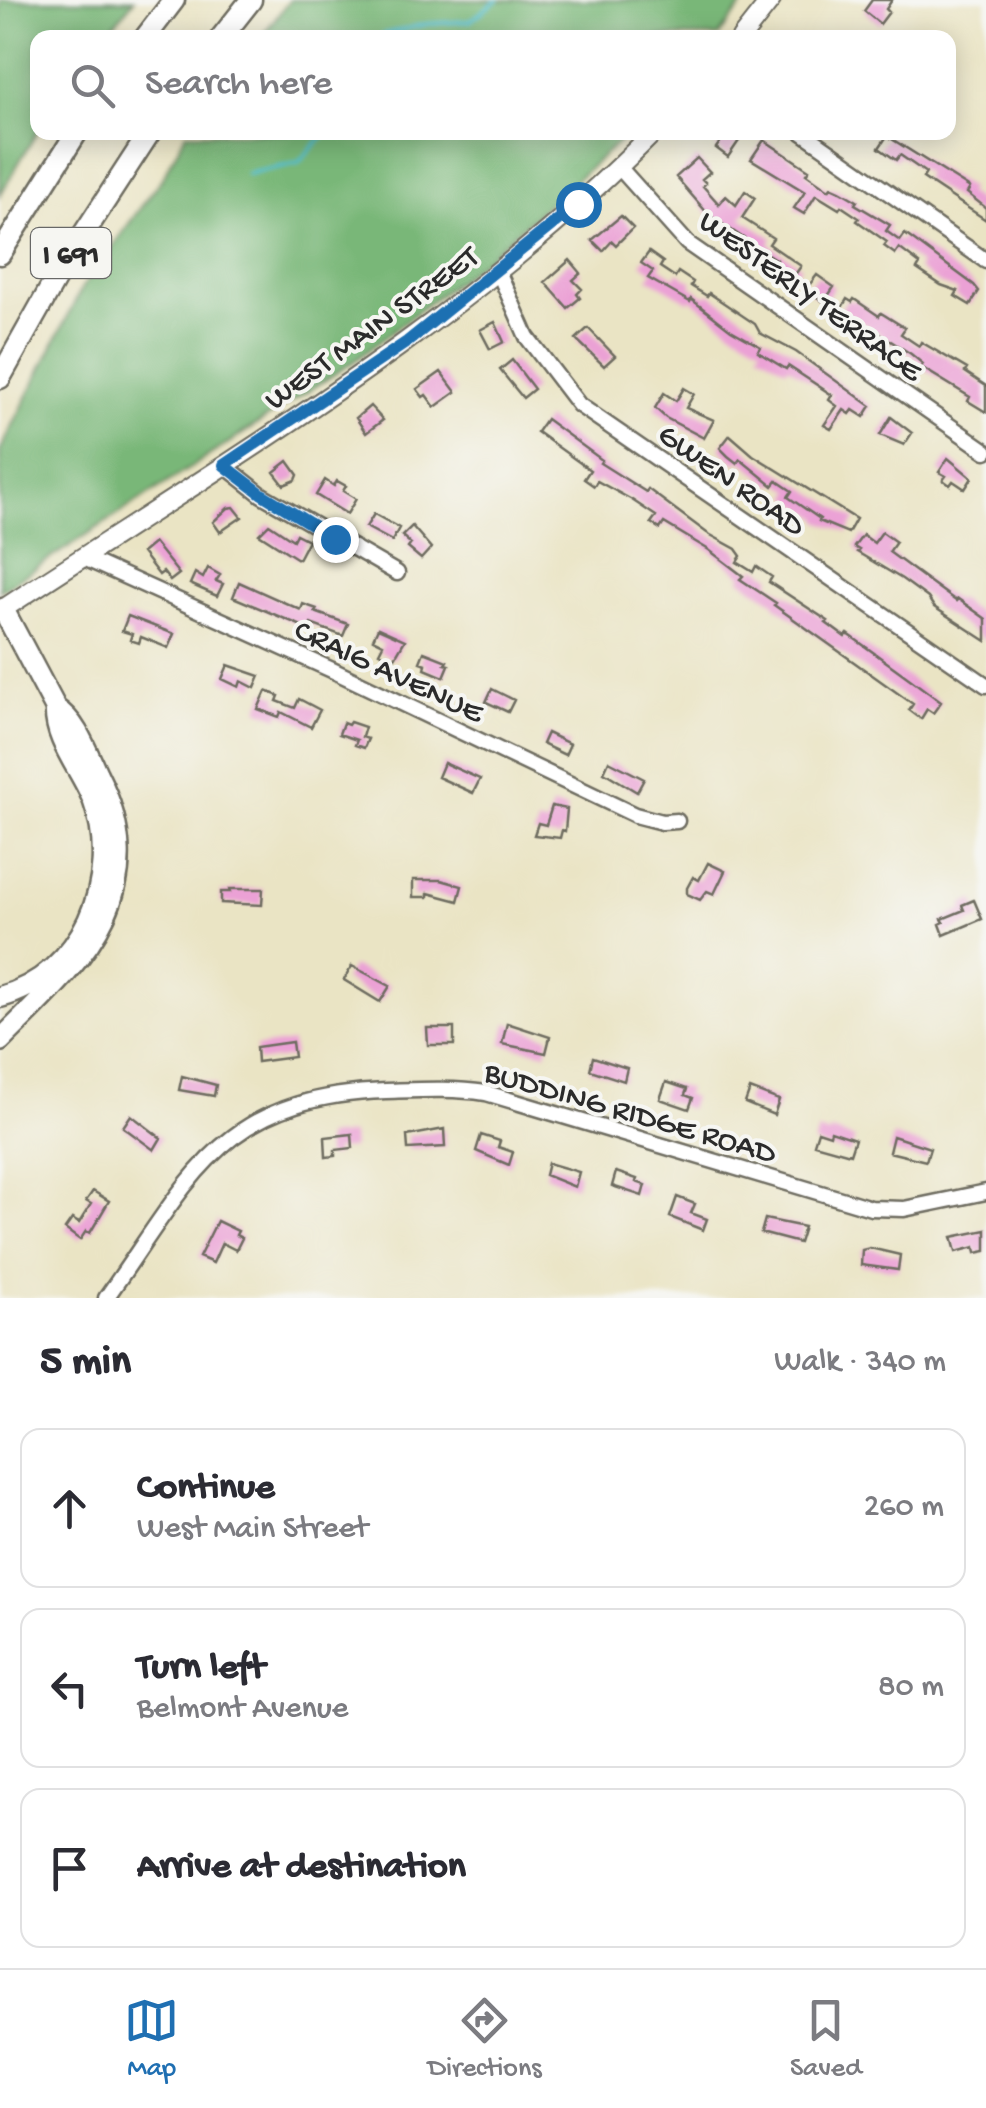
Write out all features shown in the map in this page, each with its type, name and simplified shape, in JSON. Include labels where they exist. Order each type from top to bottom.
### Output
[{"type":"highway","points":[[151,30],[174,0]]},
{"type":"highway","points":[[227,30],[251,0]]},
{"type":"highway","name":"I 691","points":[[0,254],[7,236],[72,140]]},
{"type":"highway","name":"I 691","points":[[0,378],[64,264],[145,140]]},
{"type":"highway","points":[[0,996],[30,985],[64,958],[86,925],[100,889],[103,849],[100,820],[57,726],[56,710],[2,610]]},
{"type":"highway","points":[[0,1041],[86,952],[104,920],[116,882],[116,836],[108,798],[70,720],[56,710]]},
{"type":"main road","points":[[747,30],[771,0]]},
{"type":"main road","name":"WEST MAIN STREET","points":[[2,610],[407,342],[498,272],[646,140]]},
{"type":"street","points":[[813,140],[986,262]]},
{"type":"street","name":"WESTERLY TERRACE","points":[[619,167],[687,243],[986,451]]},
{"type":"street","name":"GWEN ROAD","points":[[498,272],[527,336],[580,405],[986,685]]},
{"type":"street","points":[[224,465],[288,510],[397,573]]},
{"type":"street","name":"CRAIG AVENUE","points":[[82,558],[420,711],[634,815],[662,822],[677,821]]},
{"type":"street","name":"BUDDING RIDGE ROAD","points":[[106,1298],[193,1176],[226,1140],[279,1109],[336,1093],[450,1089],[486,1094],[871,1208],[904,1208],[986,1192]]},
{"type":"green space","points":[[0,0],[134,0],[110,30],[30,30],[32,140],[0,195]]},
{"type":"green space","points":[[290,0],[747,0],[723,30],[266,30]]},
{"type":"green space","points":[[182,140],[621,140],[490,255],[353,362],[0,591],[0,451],[82,288],[163,177]]},
{"type":"building","points":[[872,0],[892,0],[880,24],[864,11]]},
{"type":"building","points":[[722,140],[740,140],[728,157],[716,148]]},
{"type":"building","points":[[764,140],[809,170],[806,174],[829,190],[831,187],[840,191],[890,225],[886,231],[900,241],[905,234],[974,285],[979,291],[970,305],[955,296],[958,291],[917,269],[920,264],[899,248],[895,254],[884,246],[887,242],[841,206],[839,209],[816,195],[804,214],[794,208],[805,192],[751,159]]},
{"type":"building","points":[[884,140],[893,140],[970,188],[967,193],[986,208],[986,220],[923,178],[926,173],[900,155],[896,160],[879,148]]},
{"type":"building","points":[[697,158],[710,172],[702,179],[706,183],[703,186],[719,204],[726,196],[736,205],[745,191],[755,198],[742,218],[773,238],[769,244],[801,266],[792,279],[772,266],[777,260],[761,250],[758,255],[750,250],[754,245],[709,215],[676,177]]},
{"type":"building","points":[[621,216],[633,228],[616,245],[612,241],[603,251],[592,240]]},
{"type":"building","points":[[649,252],[663,262],[660,267],[675,277],[678,272],[693,282],[691,286],[707,296],[709,293],[755,324],[760,333],[796,352],[871,406],[864,417],[844,410],[831,429],[824,425],[837,406],[829,400],[832,395],[758,352],[761,347],[691,299],[690,302],[648,278],[653,271],[641,263]]},
{"type":"building","points":[[570,260],[581,273],[573,280],[582,289],[577,294],[580,298],[568,308],[545,282]]},
{"type":"building","points":[[817,275],[834,287],[824,302],[806,289]]},
{"type":"building","points":[[847,299],[854,299],[879,316],[881,313],[905,328],[901,334],[919,346],[921,342],[967,369],[965,372],[986,386],[986,412],[968,401],[970,397],[921,367],[923,364],[911,354],[841,309]]},
{"type":"building","points":[[495,322],[504,342],[490,349],[480,330]]},
{"type":"building","points":[[588,328],[615,356],[604,366],[576,339]]},
{"type":"building","points":[[512,360],[534,389],[523,398],[500,370]]},
{"type":"building","points":[[441,372],[456,392],[435,407],[417,389]]},
{"type":"building","points":[[684,388],[694,394],[686,408],[714,420],[704,438],[655,408],[664,393],[676,401]]},
{"type":"building","points":[[370,406],[383,420],[366,433],[356,418]]},
{"type":"building","points":[[891,417],[912,433],[904,445],[880,435]]},
{"type":"building","points":[[546,419],[602,460],[600,463],[646,492],[648,489],[707,533],[736,549],[741,556],[737,562],[753,572],[756,566],[772,577],[769,582],[941,702],[933,713],[927,709],[921,719],[909,710],[913,704],[774,605],[709,550],[664,523],[660,529],[651,523],[656,516],[632,500],[597,481],[594,486],[584,479],[590,470],[537,432]]},
{"type":"building","points":[[730,435],[753,455],[856,519],[848,533],[819,521],[788,497],[792,491],[777,481],[773,486],[740,459],[737,463],[728,456],[720,448]]},
{"type":"building","points":[[948,458],[972,478],[965,489],[943,480],[946,476],[939,472]]},
{"type":"building","points":[[288,461],[298,475],[284,485],[274,472]]},
{"type":"building","points":[[325,480],[334,486],[337,481],[346,486],[343,491],[356,499],[347,514],[316,495]]},
{"type":"building","points":[[234,507],[242,517],[220,532],[213,522]]},
{"type":"building","points":[[374,514],[399,528],[392,541],[366,527]]},
{"type":"building","points":[[269,524],[293,540],[296,534],[308,540],[298,559],[259,534]]},
{"type":"building","points":[[412,526],[431,548],[421,559],[408,548],[411,544],[402,536]]},
{"type":"building","points":[[882,532],[896,542],[889,552],[986,619],[986,641],[934,607],[902,579],[857,552],[854,547],[863,535],[874,543]]},
{"type":"building","points":[[154,543],[179,574],[170,581],[163,572],[159,575],[142,553]]},
{"type":"building","points":[[208,568],[220,575],[216,581],[223,584],[217,596],[190,584],[195,573],[203,578]]},
{"type":"building","points":[[239,582],[301,610],[303,604],[348,624],[343,636],[311,624],[309,629],[233,597]]},
{"type":"building","points":[[128,616],[174,634],[168,648],[141,637],[139,643],[130,640],[132,634],[122,631]]},
{"type":"building","points":[[378,628],[405,640],[394,659],[379,652],[383,644],[373,639]]},
{"type":"building","points":[[424,652],[447,661],[444,677],[425,669],[426,664],[420,662]]},
{"type":"building","points":[[228,665],[260,676],[255,688],[241,681],[239,687],[222,679]]},
{"type":"building","points":[[492,689],[514,700],[508,712],[486,702]]},
{"type":"building","points":[[266,691],[279,696],[277,701],[295,708],[299,699],[320,710],[311,727],[281,712],[279,717],[258,709]]},
{"type":"building","points":[[343,723],[365,727],[362,737],[368,739],[364,748],[355,745],[357,740],[339,734]]},
{"type":"building","points":[[547,733],[570,744],[565,755],[542,744]]},
{"type":"building","points":[[609,761],[644,779],[637,792],[604,772]]},
{"type":"building","points":[[444,763],[480,779],[473,793],[438,777]]},
{"type":"building","points":[[552,806],[567,809],[565,831],[562,830],[560,838],[534,835],[538,823],[546,825]]},
{"type":"building","points":[[708,863],[725,871],[714,894],[707,891],[700,900],[687,894],[687,888],[693,877],[699,880]]},
{"type":"building","points":[[413,880],[441,880],[462,886],[458,901],[428,893],[428,897],[413,897]]},
{"type":"building","points":[[263,889],[262,905],[221,903],[221,892]]},
{"type":"building","points":[[974,900],[982,919],[944,935],[942,919],[964,910],[962,905]]},
{"type":"building","points":[[352,966],[390,986],[380,1002],[344,980]]},
{"type":"building","points":[[507,1023],[550,1037],[546,1053],[502,1044]]},
{"type":"building","points":[[427,1028],[454,1028],[454,1045],[428,1045]]},
{"type":"building","points":[[292,1042],[294,1057],[257,1062],[256,1047]]},
{"type":"building","points":[[593,1057],[627,1068],[624,1081],[590,1070]]},
{"type":"building","points":[[182,1076],[216,1085],[214,1096],[179,1090]]},
{"type":"building","points":[[666,1082],[687,1089],[685,1095],[693,1098],[689,1109],[660,1099]]},
{"type":"building","points":[[750,1089],[779,1100],[774,1115],[745,1103]]},
{"type":"building","points":[[131,1115],[161,1138],[154,1150],[123,1127]]},
{"type":"building","points":[[444,1129],[445,1147],[408,1149],[407,1136]]},
{"type":"building","points":[[818,1131],[855,1139],[850,1154],[814,1144]]},
{"type":"building","points":[[352,1134],[353,1148],[335,1150],[335,1156],[326,1157],[325,1137]]},
{"type":"building","points":[[481,1135],[500,1141],[498,1147],[513,1152],[509,1165],[476,1151]]},
{"type":"building","points":[[893,1136],[930,1148],[926,1161],[889,1152]]},
{"type":"building","points":[[548,1163],[579,1172],[575,1187],[545,1175]]},
{"type":"building","points":[[616,1172],[645,1185],[642,1196],[612,1186]]},
{"type":"building","points":[[93,1191],[109,1201],[90,1233],[86,1231],[80,1240],[65,1229],[72,1219],[79,1223],[91,1204],[86,1201]]},
{"type":"building","points":[[677,1197],[695,1204],[691,1213],[707,1219],[703,1230],[670,1217]]},
{"type":"building","points":[[765,1219],[804,1227],[799,1243],[761,1233]]},
{"type":"building","points":[[217,1221],[238,1231],[236,1235],[242,1238],[236,1250],[222,1243],[213,1263],[199,1257]]},
{"type":"building","points":[[986,1230],[986,1251],[976,1253],[975,1247],[956,1252],[952,1237]]},
{"type":"building","points":[[870,1248],[900,1255],[898,1270],[861,1265],[862,1250]]},
{"type":"waterway","points":[[401,30],[470,21],[497,0]]},
{"type":"waterway","points":[[247,174],[298,163],[320,140]]},
{"type":"route","points":[[335,539],[247,484],[224,465],[407,342],[578,204]]}]
